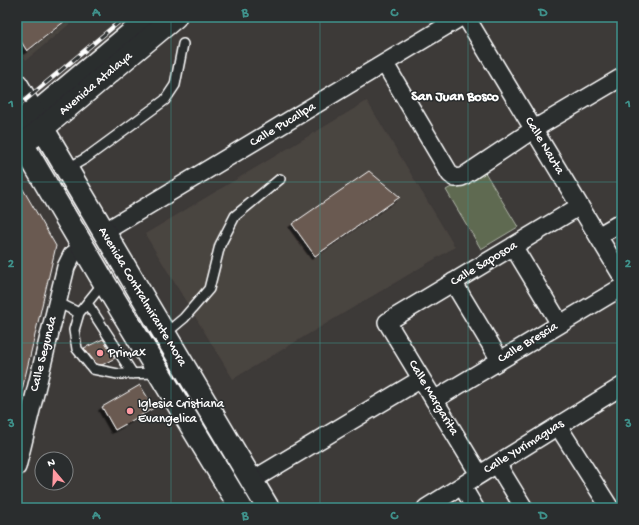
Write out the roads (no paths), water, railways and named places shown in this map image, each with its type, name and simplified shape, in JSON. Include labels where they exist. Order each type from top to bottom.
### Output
[{"type":"main road","name":"Avenida Atalaya","points":[[19,139],[38,120],[175,17]]},
{"type":"main road","name":"Avenida Contralmirante Mora","points":[[17,85],[268,508]]},
{"type":"main road","name":"Avenida Contralmirante Mora","points":[[19,139],[93,265],[241,508]]},
{"type":"main road","points":[[93,265],[115,251]]},
{"type":"street","name":"Avenida Atalaya","points":[[38,120],[147,17]]},
{"type":"street","name":"Calle Pucallpa","points":[[104,232],[461,17]]},
{"type":"street","name":"Calle Nauta","points":[[466,17],[622,276]]},
{"type":"street","points":[[385,64],[450,174],[455,178],[462,177],[534,130],[622,77]]},
{"type":"street","name":"Calle Saposoa","points":[[387,322],[580,206]]},
{"type":"street","points":[[598,236],[622,222]]},
{"type":"street","points":[[513,246],[560,324]]},
{"type":"street","name":"Calle Segunda","points":[[17,467],[66,267],[72,255],[93,265]]},
{"type":"street","points":[[453,282],[500,360]]},
{"type":"street","name":"Calle Brescia","points":[[434,400],[622,287]]},
{"type":"street","name":"Calle Margarita","points":[[387,322],[479,474]]},
{"type":"street","points":[[251,481],[421,379]]},
{"type":"street","name":"Calle Yurimaguas","points":[[426,508],[622,386]]},
{"type":"street","points":[[558,426],[610,508]]},
{"type":"street","points":[[497,464],[524,508]]},
{"type":"street","points":[[462,486],[475,508]]},
{"type":"lane","points":[[67,169],[86,158],[165,100],[175,85],[183,44]]},
{"type":"lane","points":[[165,334],[184,318],[209,289],[220,245],[235,216],[280,179]]},
{"type":"lane","points":[[93,265],[87,304],[79,313],[74,330],[77,349],[93,369],[118,374],[159,373]]},
{"type":"lane","points":[[57,302],[79,313]]},
{"type":"lane","points":[[87,304],[133,374]]},
{"type":"railway","points":[[17,107],[125,17]]},
{"type":"place","name":"Primax","points":[[100,353]]},
{"type":"place","name":"Iglesia Cristiana Evangelica","points":[[130,411]]},
{"type":"district","name":"San Juan Bosco","points":[[455,97]]}]
